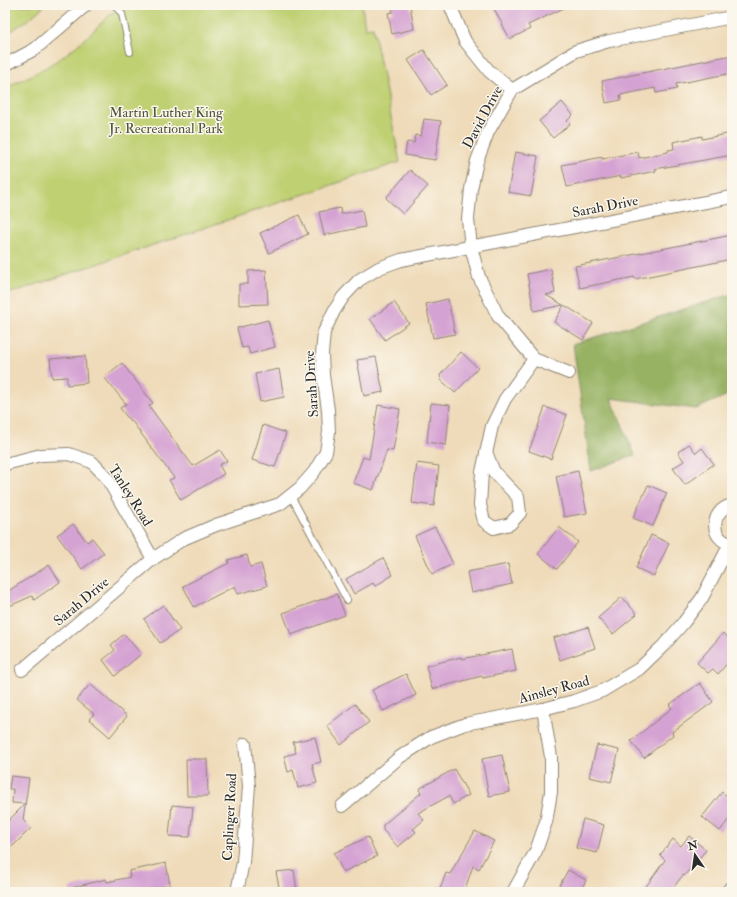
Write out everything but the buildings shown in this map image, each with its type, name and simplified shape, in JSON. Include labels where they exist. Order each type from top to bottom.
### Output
[{"type":"street","points":[[5,65],[35,49],[86,5]]},
{"type":"street","points":[[450,5],[465,41],[489,71],[512,90]]},
{"type":"street","name":"David Drive","points":[[569,373],[534,359],[498,316],[479,277],[471,247],[468,219],[476,161],[488,132],[512,90],[576,51],[609,41],[732,17]]},
{"type":"street","name":"Sarah Drive","points":[[22,670],[153,559],[183,539],[216,525],[280,504],[300,488],[314,472],[326,452],[329,432],[328,410],[323,375],[322,354],[324,332],[342,297],[359,280],[379,268],[401,260],[732,197]]},
{"type":"street","points":[[486,452],[494,472],[518,497],[520,513],[510,524],[494,528],[484,521],[480,505],[482,472],[486,452],[492,426],[505,399],[534,359]]},
{"type":"street","name":"Tanley Road","points":[[5,464],[41,455],[69,454],[92,462],[107,478],[153,559]]},
{"type":"street","name":"Ainsley Road","points":[[342,806],[400,757],[431,737],[465,724],[543,709],[574,701],[602,691],[639,669],[664,645],[702,598],[731,544],[719,537],[715,526],[718,514],[722,509],[732,505]]},
{"type":"street","points":[[514,892],[536,851],[546,822],[551,792],[551,757],[543,709]]},
{"type":"street","name":"Caplinger Road","points":[[237,892],[242,862],[249,786],[245,744]]},
{"type":"street","points":[[727,892],[732,886]]},
{"type":"lane","points":[[115,5],[122,14],[130,52]]},
{"type":"lane","points":[[291,496],[347,600]]},
{"type":"green space","points":[[5,5],[45,5],[28,20],[5,35]]},
{"type":"green space","name":"Martin Luther King Jr. Recreational Park","points":[[122,5],[362,5],[365,28],[373,27],[400,162],[5,295],[5,87],[35,73],[63,56]]},
{"type":"green space","points":[[732,294],[732,393],[696,409],[611,398],[635,455],[591,471],[573,344]]}]
